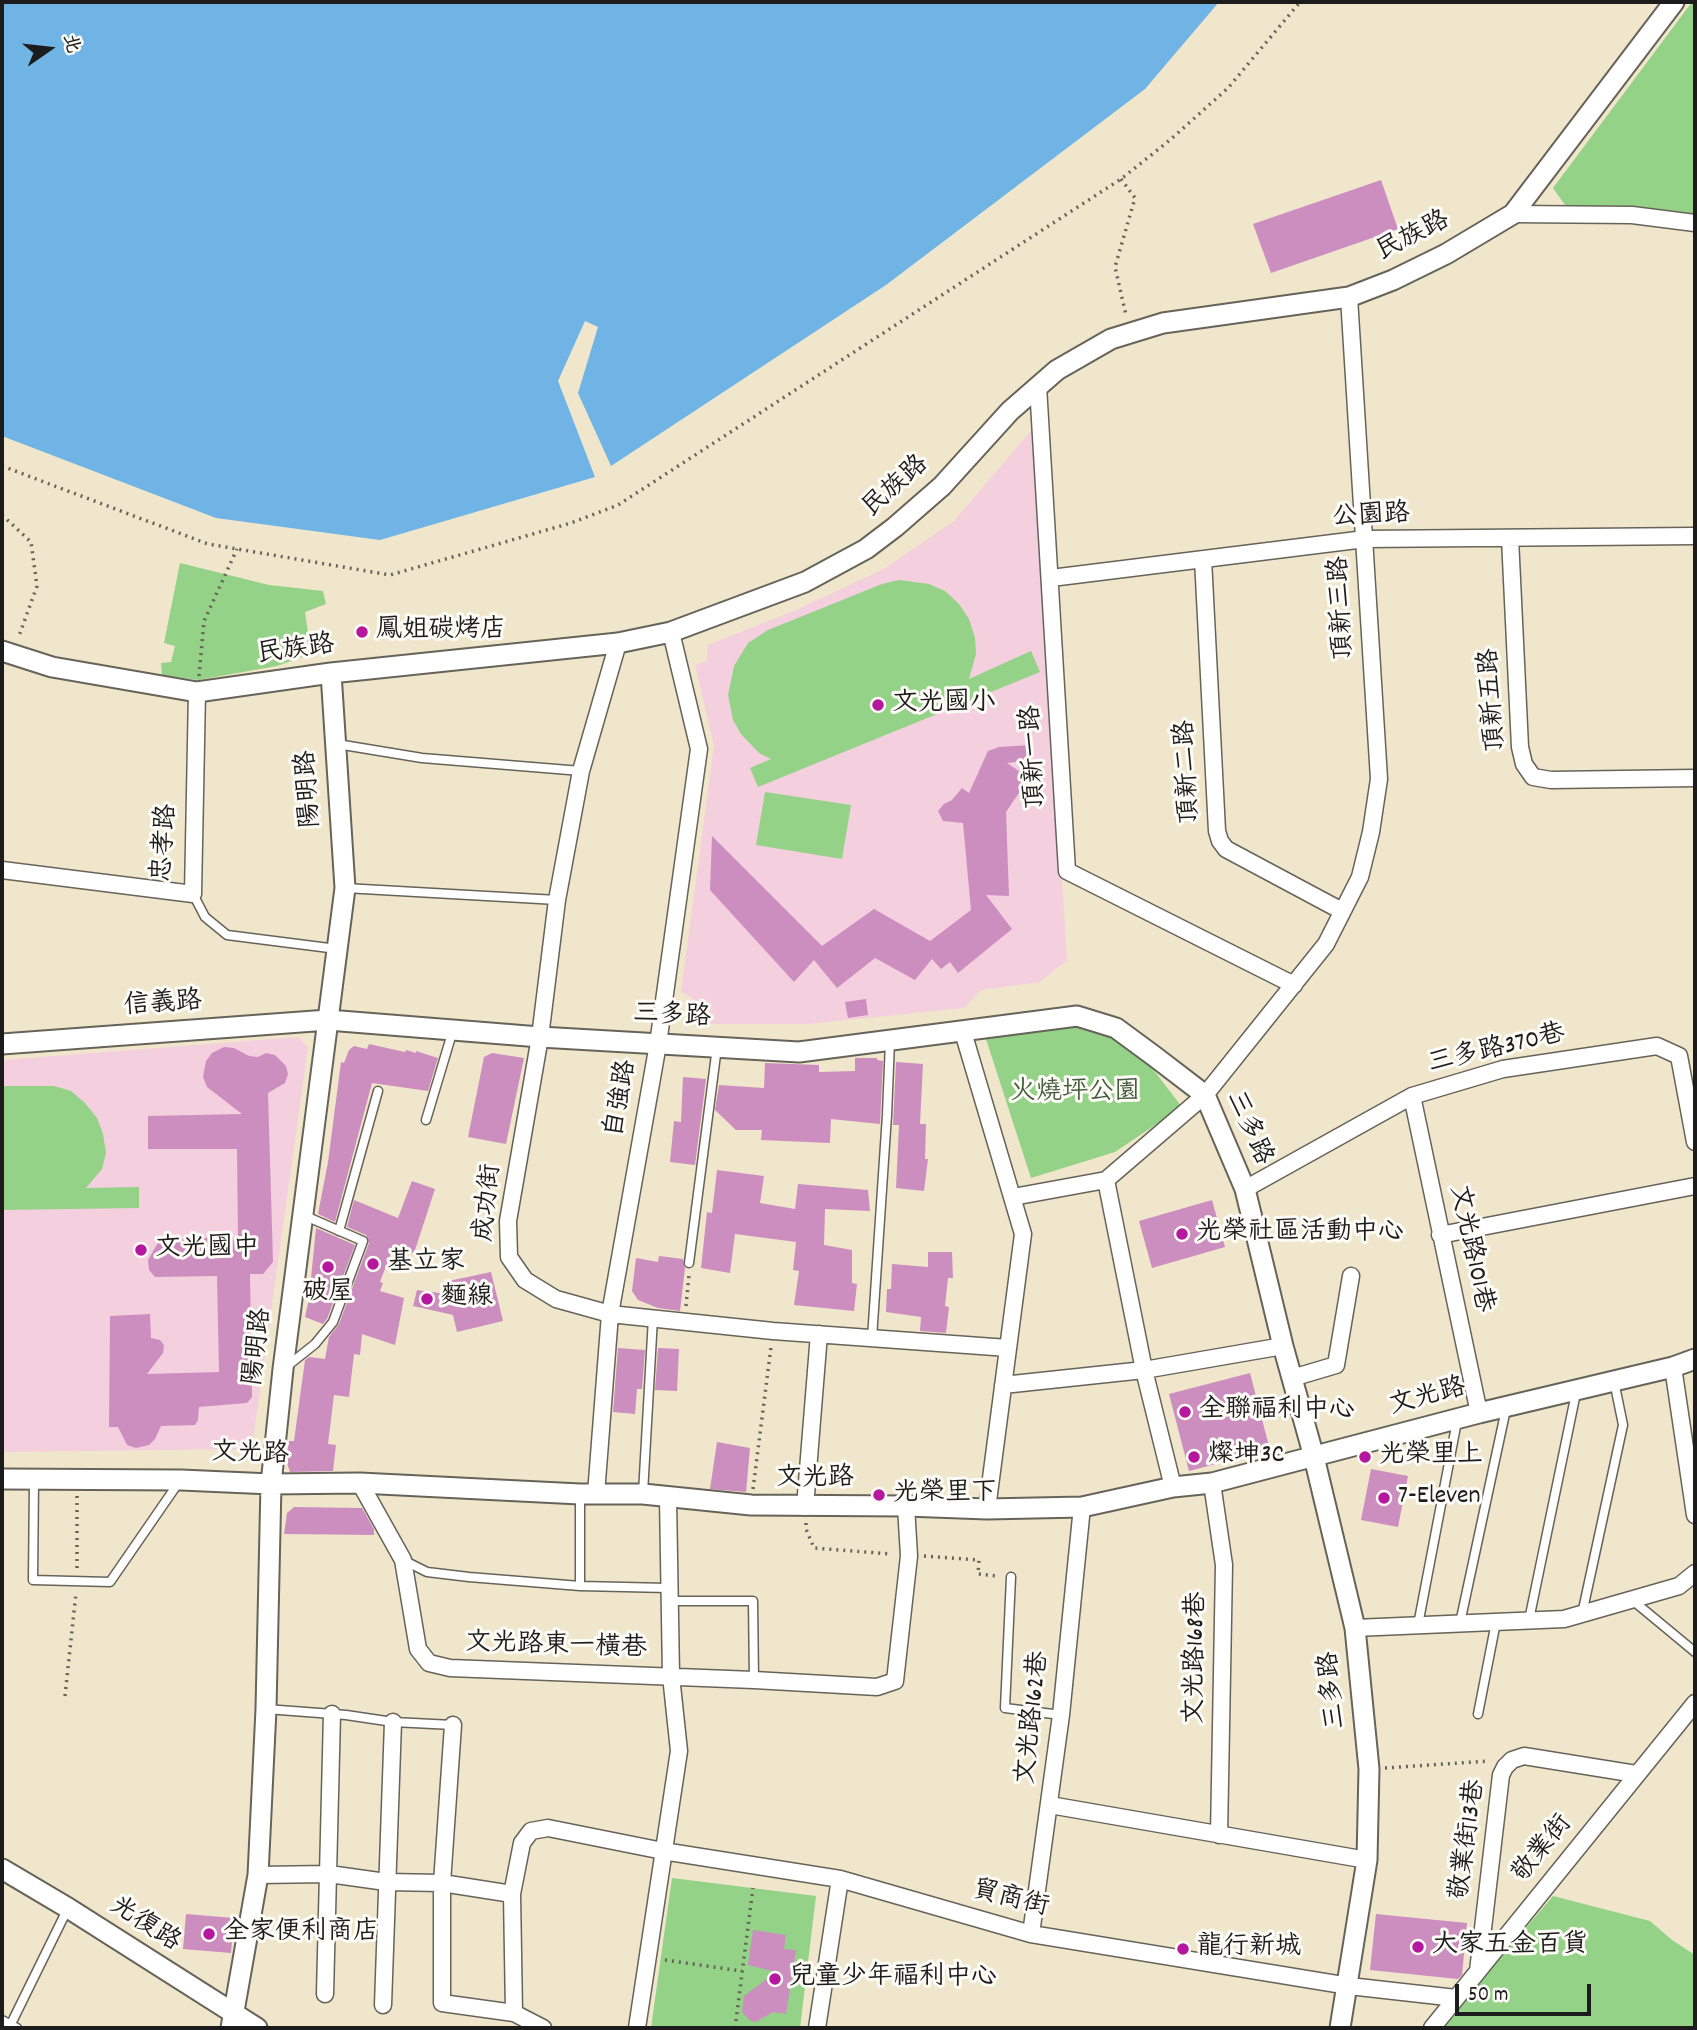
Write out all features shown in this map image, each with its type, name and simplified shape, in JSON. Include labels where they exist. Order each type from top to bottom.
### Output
[{"type":"street","name":"民族路","points":[[7,653],[52,667],[197,692],[331,673],[618,643],[671,632],[806,582],[866,549],[926,501],[1010,411],[1038,386],[1079,356],[1111,338],[1130,331],[1195,317],[1349,297],[1393,280],[1446,254],[1513,214],[1674,2]]},
{"type":"street","points":[[1513,214],[1632,215],[1695,223]]},
{"type":"street","name":"頂新三路","points":[[1106,1180],[1205,1094],[1326,944],[1360,877],[1371,832],[1378,779],[1349,297]]},
{"type":"street","name":"頂新一路","points":[[1038,386],[1067,871],[1294,985]]},
{"type":"street","name":"公園路","points":[[1051,578],[1365,539],[1695,536]]},
{"type":"street","name":"頂新五路","points":[[1510,538],[1520,747],[1524,764],[1533,776],[1551,780],[1695,778]]},
{"type":"street","name":"頂新二路","points":[[1203,559],[1217,831],[1220,841],[1226,849],[1342,911]]},
{"type":"street","name":"自強路","points":[[588,1494],[610,1314],[658,1044],[699,749],[671,632]]},
{"type":"street","name":"成功街","points":[[618,643],[581,771],[557,900],[540,1037],[508,1221],[509,1257],[525,1280],[556,1299],[610,1314],[773,1331],[1008,1349]]},
{"type":"street","name":"陽明路","points":[[232,2022],[258,1875],[266,1709],[271,1484],[283,1369],[345,888],[331,673]]},
{"type":"street","name":"忠孝路","points":[[2,870],[193,894],[197,692]]},
{"type":"street","name":"三多路","points":[[328,1020],[540,1037],[799,1052],[1077,1016],[1115,1028],[1205,1094],[1245,1189],[1355,1628],[1369,1769],[1367,1860],[1349,1986],[1340,2028]]},
{"type":"street","name":"信義路","points":[[2,1044],[328,1020]]},
{"type":"street","points":[[963,1032],[1023,1234],[987,1509]]},
{"type":"street","name":"三多路370巷","points":[[1245,1189],[1412,1096],[1503,1069],[1657,1046],[1679,1056],[1695,1142]]},
{"type":"street","name":"文光路101巷","points":[[1412,1096],[1479,1413]]},
{"type":"street","points":[[1013,1197],[1106,1180],[1144,1370],[1173,1487]]},
{"type":"street","points":[[1440,1235],[1695,1186]]},
{"type":"street","points":[[1292,1378],[1336,1365],[1351,1276]]},
{"type":"street","points":[[805,1507],[819,1334]]},
{"type":"street","points":[[1003,1385],[1144,1370],[1283,1346]]},
{"type":"street","name":"文光路","points":[[2,1479],[360,1483],[588,1494],[643,1494],[751,1506],[987,1509],[1082,1507],[1173,1487],[1212,1483],[1506,1406],[1673,1367],[1695,1359]]},
{"type":"street","points":[[1673,1367],[1695,1515]]},
{"type":"street","name":"文光路東一橫巷","points":[[360,1483],[403,1560],[418,1649],[429,1663],[450,1668],[877,1687],[895,1681],[909,1556],[906,1506]]},
{"type":"street","name":"文光路168巷","points":[[1212,1483],[1224,1565],[1219,1835]]},
{"type":"street","points":[[636,2028],[679,1751],[671,1676],[668,1497]]},
{"type":"street","name":"文光路162巷","points":[[1031,1934],[1061,1715],[1082,1507]]},
{"type":"street","points":[[1355,1628],[1564,1619],[1679,1586],[1695,1573]]},
{"type":"street","name":"敬業街","points":[[1432,2028],[1695,1703]]},
{"type":"street","points":[[325,1994],[332,1714]]},
{"type":"street","points":[[383,2005],[393,1722]]},
{"type":"street","points":[[453,1725],[442,1883],[442,2003],[514,2013],[543,2028]]},
{"type":"street","name":"敬業街13巷","points":[[1478,1971],[1501,1774],[1512,1760],[1524,1756],[1636,1774]]},
{"type":"street","points":[[1050,1805],[1367,1860]]},
{"type":"street","name":"貿商街","points":[[513,1894],[522,1843],[531,1831],[548,1828],[663,1851],[840,1879],[1031,1934],[1349,1986],[1456,1998]]},
{"type":"street","name":"光復路","points":[[2,1869],[68,1908],[232,2022],[257,2028]]},
{"type":"street","points":[[258,1875],[329,1874],[386,1882],[442,1883],[513,1894],[514,2013]]},
{"type":"street","points":[[817,2028],[840,1879]]},
{"type":"lane","points":[[334,744],[422,758],[581,771]]},
{"type":"lane","points":[[345,888],[557,900]]},
{"type":"lane","points":[[193,894],[205,916],[227,935],[337,948]]},
{"type":"lane","points":[[426,1120],[453,1030]]},
{"type":"lane","points":[[872,1338],[890,1041]]},
{"type":"lane","points":[[689,1263],[718,1047]]},
{"type":"lane","points":[[339,1231],[378,1091]]},
{"type":"lane","points":[[283,1369],[315,1344],[333,1322],[363,1241],[303,1215]]},
{"type":"lane","points":[[643,1494],[653,1318]]},
{"type":"lane","points":[[1582,1614],[1623,1425],[1614,1381]]},
{"type":"lane","points":[[1529,1620],[1576,1390]]},
{"type":"lane","points":[[1460,1623],[1506,1406]]},
{"type":"lane","points":[[1418,1625],[1458,1419]]},
{"type":"lane","points":[[34,1479],[33,1580],[110,1582],[181,1480]]},
{"type":"lane","points":[[580,1586],[588,1494]]},
{"type":"lane","points":[[403,1560],[427,1572],[753,1601],[754,1680]]},
{"type":"lane","points":[[1011,1577],[1005,1708],[1061,1715]]},
{"type":"lane","points":[[1632,1599],[1695,1652]]},
{"type":"lane","points":[[1478,1714],[1496,1622]]},
{"type":"lane","points":[[266,1709],[393,1722],[453,1725]]},
{"type":"lane","points":[[2,2021],[13,2027],[68,1908]]},
{"type":"path","points":[[2,466],[208,544],[390,575],[571,523],[618,505],[1121,178],[1170,140],[1228,88],[1300,2]]},
{"type":"path","points":[[1121,178],[1135,198],[1115,267],[1130,331]]},
{"type":"path","points":[[2,515],[31,542],[37,586],[7,653]]},
{"type":"path","points":[[197,692],[204,621],[237,549]]},
{"type":"path","points":[[685,1322],[689,1263]]},
{"type":"path","points":[[751,1506],[773,1331]]},
{"type":"path","points":[[1369,1769],[1512,1760]]},
{"type":"path","points":[[735,2028],[753,1888]]},
{"type":"path","points":[[661,1959],[743,1971]]},
{"type":"shaded area","name":"文光國小","points":[[1034,427],[1067,960],[1040,982],[981,990],[964,1008],[808,1024],[700,1024],[700,1009],[691,997],[681,992],[714,746],[695,665],[707,661],[708,645],[796,610],[884,569],[954,521]]},
{"type":"shaded area","name":"文光國中","points":[[298,1037],[308,1047],[253,1440],[246,1449],[2,1452],[2,1060]]},
{"type":"green space","points":[[1692,2],[1695,2],[1695,215],[1567,208],[1553,188]]},
{"type":"green space","points":[[180,563],[269,585],[323,591],[326,604],[305,612],[311,654],[277,666],[198,680],[162,675],[161,663],[171,662],[175,646],[164,643]]},
{"type":"green space","points":[[899,580],[929,584],[945,591],[959,604],[969,619],[975,638],[976,654],[969,679],[1031,651],[1040,672],[758,787],[750,768],[771,759],[759,753],[741,734],[733,720],[728,695],[734,666],[748,643],[768,630],[882,584]]},
{"type":"green space","points":[[765,792],[851,805],[842,859],[756,845]]},
{"type":"green space","name":"火燒坪公園","points":[[1070,1024],[1128,1042],[1182,1107],[1115,1152],[1031,1178],[985,1036]]},
{"type":"green space","points":[[2,1086],[54,1086],[71,1091],[85,1103],[97,1118],[106,1153],[102,1169],[86,1188],[139,1187],[139,1208],[2,1210]]},
{"type":"green space","points":[[672,1878],[816,1896],[800,2028],[651,2028]]},
{"type":"green space","points":[[1553,1896],[1650,1921],[1695,1955],[1695,2028],[1440,2028]]},
{"type":"water","points":[[2,2],[1219,2],[1145,89],[886,285],[611,466],[578,393],[598,327],[585,321],[558,381],[595,477],[380,540],[216,518],[2,436]]},
{"type":"building","points":[[1381,180],[1398,229],[1271,273],[1253,224]]},
{"type":"building","points":[[1030,745],[1032,760],[1007,763],[1029,778],[1006,812],[1009,896],[986,895],[1012,929],[958,973],[950,962],[941,969],[932,959],[915,980],[875,958],[837,988],[814,960],[794,982],[710,890],[712,836],[822,946],[874,909],[930,941],[971,910],[963,823],[943,821],[938,811],[962,788],[969,793],[988,751],[999,747]]},
{"type":"building","points":[[866,999],[868,1015],[848,1018],[845,1002]]},
{"type":"building","points":[[369,1044],[405,1052],[416,1051],[438,1058],[428,1091],[372,1083],[335,1222],[318,1214],[328,1162],[341,1062],[344,1063],[349,1050],[354,1046],[367,1049]]},
{"type":"building","points":[[224,1047],[234,1048],[249,1056],[258,1057],[266,1053],[275,1055],[286,1066],[288,1074],[285,1083],[268,1093],[273,1262],[263,1274],[250,1274],[252,1397],[247,1403],[199,1407],[195,1425],[161,1426],[149,1445],[136,1448],[127,1445],[118,1427],[109,1427],[110,1316],[150,1314],[151,1338],[160,1340],[164,1345],[163,1353],[147,1374],[219,1372],[217,1276],[155,1277],[149,1270],[148,1260],[160,1239],[238,1237],[237,1149],[148,1149],[148,1116],[242,1114],[207,1087],[203,1077],[206,1061],[212,1053]]},
{"type":"building","points":[[492,1053],[524,1058],[506,1144],[468,1137],[484,1057]]},
{"type":"building","points":[[855,1058],[877,1058],[883,1061],[880,1124],[831,1119],[830,1143],[761,1140],[762,1130],[736,1130],[715,1110],[719,1085],[764,1088],[765,1063],[819,1065],[819,1072],[855,1071]]},
{"type":"building","points":[[896,1062],[923,1064],[920,1124],[926,1124],[925,1159],[928,1159],[924,1191],[896,1188],[899,1125],[893,1125]]},
{"type":"building","points":[[683,1077],[706,1079],[695,1165],[670,1162],[674,1121],[681,1122]]},
{"type":"building","points":[[717,1170],[764,1176],[760,1203],[795,1209],[798,1184],[868,1190],[870,1211],[825,1209],[824,1245],[852,1250],[852,1283],[857,1284],[854,1311],[794,1305],[799,1271],[793,1270],[796,1242],[735,1234],[730,1273],[701,1268],[707,1212],[712,1213]]},
{"type":"building","points":[[412,1181],[435,1189],[414,1253],[393,1248],[380,1282],[383,1283],[380,1291],[404,1298],[395,1345],[362,1334],[360,1355],[354,1354],[349,1397],[334,1395],[328,1444],[336,1445],[333,1471],[290,1472],[286,1460],[289,1441],[294,1441],[305,1360],[309,1357],[325,1359],[329,1337],[339,1324],[369,1243],[366,1235],[347,1227],[354,1200],[398,1218]]},
{"type":"building","name":"光榮社區活動中心","points":[[1212,1200],[1225,1247],[1152,1268],[1139,1221]]},
{"type":"building","points":[[316,1228],[355,1245],[323,1324],[305,1317]]},
{"type":"building","points":[[928,1252],[952,1252],[953,1278],[948,1278],[945,1306],[949,1307],[946,1333],[920,1331],[921,1317],[886,1312],[887,1289],[891,1289],[892,1264],[928,1267]]},
{"type":"building","points":[[659,1256],[683,1259],[685,1268],[680,1311],[658,1308],[638,1300],[632,1291],[636,1258],[658,1262]]},
{"type":"building","points":[[491,1272],[503,1321],[457,1332],[453,1315],[413,1306],[417,1290],[447,1294],[444,1282]]},
{"type":"building","points":[[618,1348],[645,1350],[642,1389],[637,1389],[635,1414],[613,1412]]},
{"type":"building","points":[[658,1348],[679,1349],[677,1391],[655,1390]]},
{"type":"building","points":[[1250,1373],[1270,1450],[1189,1471],[1169,1394]]},
{"type":"building","points":[[717,1442],[750,1448],[746,1492],[710,1489]]},
{"type":"building","name":"7-Eleven","points":[[1371,1469],[1408,1476],[1398,1527],[1361,1520]]},
{"type":"building","points":[[294,1507],[362,1508],[374,1529],[374,1535],[284,1534],[287,1513]]},
{"type":"building","name":"全家便利商店","points":[[186,1914],[234,1918],[231,1953],[183,1949]]},
{"type":"building","name":"大家五金百貨","points":[[1376,1914],[1467,1923],[1462,1975],[1458,1979],[1370,1970]]},
{"type":"building","name":"兒童少年福利中心","points":[[753,1930],[786,1935],[784,1949],[796,1950],[786,2014],[773,2012],[756,2022],[742,2012],[744,1996],[776,1972],[748,1965]]},
{"type":"place","name":"鳳姐碳烤店","points":[[362,632]]},
{"type":"place","name":"文光國小","points":[[878,705]]},
{"type":"place","name":"光榮社區活動中心","points":[[1182,1234]]},
{"type":"place","name":"文光國中","points":[[141,1250]]},
{"type":"place","name":"基立家","points":[[373,1264]]},
{"type":"place","name":"破屋","points":[[328,1267]]},
{"type":"place","name":"麵線","points":[[427,1299]]},
{"type":"place","name":"全聯福利中心","points":[[1185,1412]]},
{"type":"place","name":"燦坤3C","points":[[1194,1457]]},
{"type":"place","name":"光榮里上","points":[[1365,1457]]},
{"type":"place","name":"光榮里下","points":[[879,1495]]},
{"type":"place","name":"7-Eleven","points":[[1384,1498]]},
{"type":"place","name":"全家便利商店","points":[[209,1934]]},
{"type":"place","name":"大家五金百貨","points":[[1418,1947]]},
{"type":"place","name":"龍行新城","points":[[1183,1949]]},
{"type":"place","name":"兒童少年福利中心","points":[[775,1979]]}]
